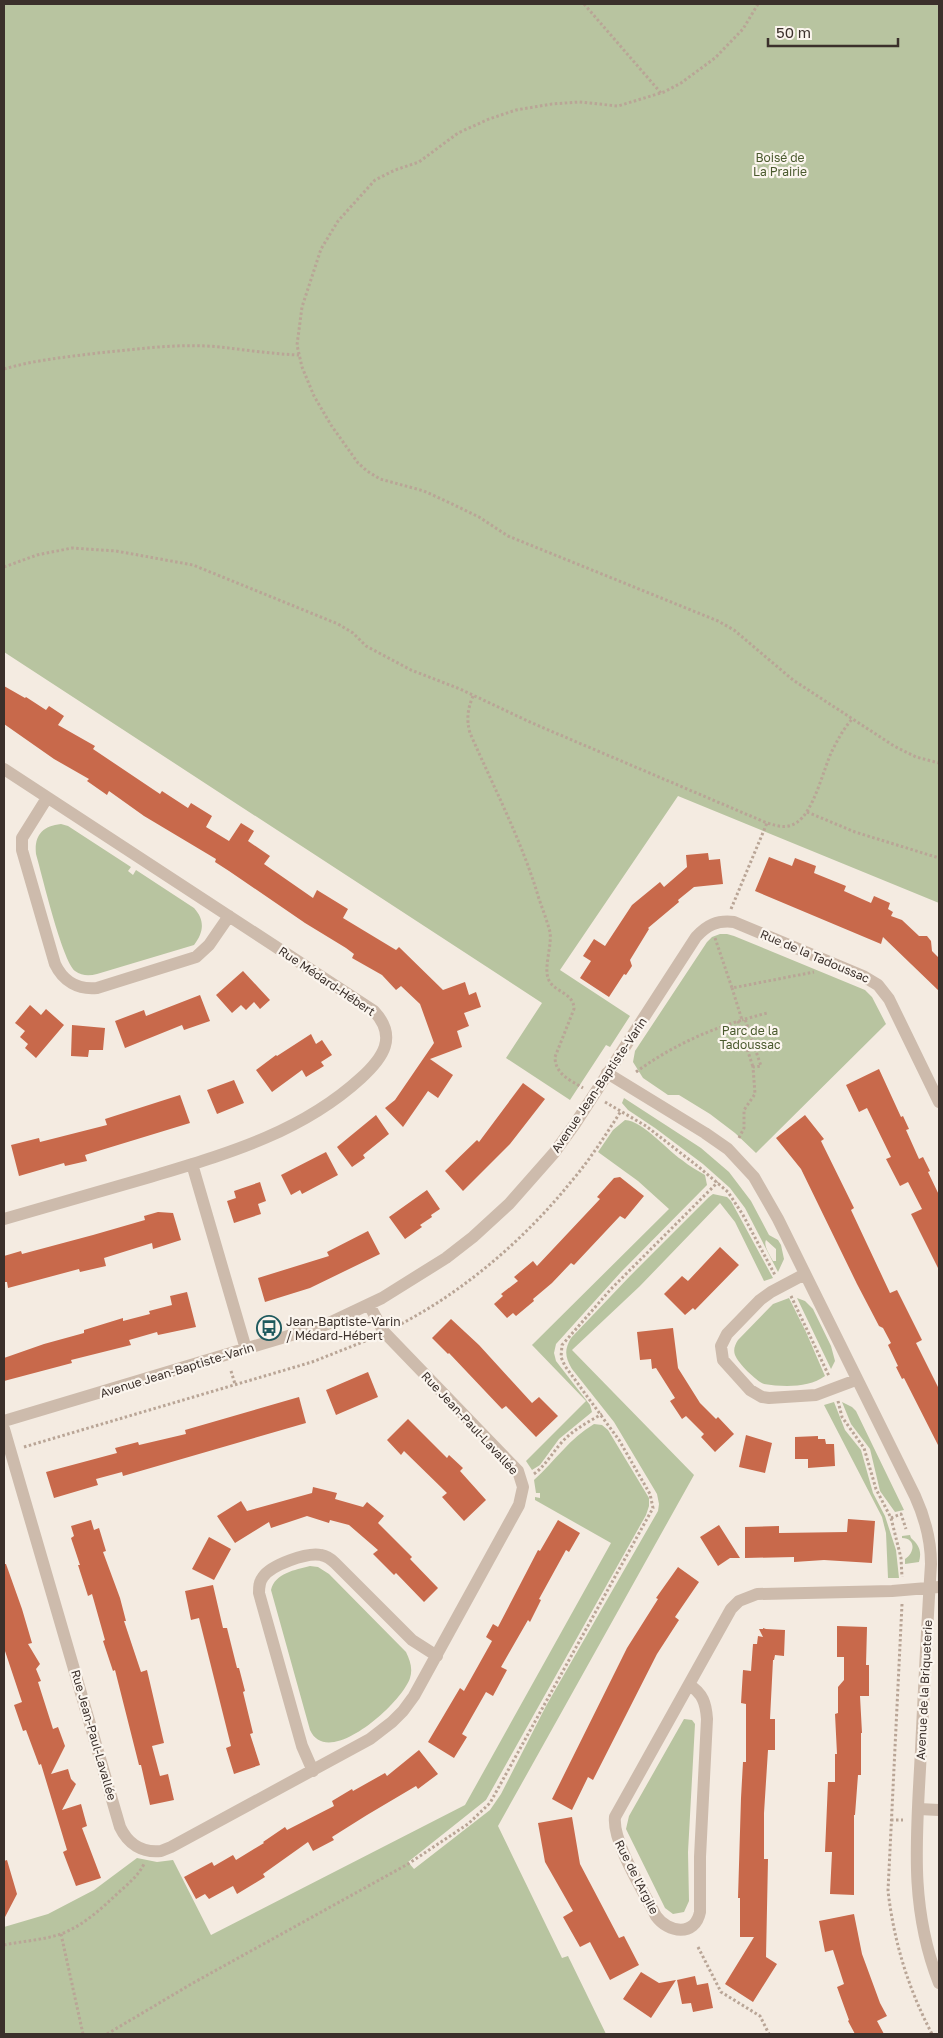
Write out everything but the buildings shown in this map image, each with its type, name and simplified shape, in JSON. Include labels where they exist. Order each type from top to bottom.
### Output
[{"type":"street","name":"Rue Médard-Hébert","points":[[4,770],[374,1011],[380,1017],[386,1033],[385,1048],[377,1062],[362,1077],[313,1115],[262,1141],[192,1164],[4,1219]]},
{"type":"street","points":[[47,798],[22,838],[22,850],[55,964],[63,977],[68,981],[82,988],[97,988],[188,961],[205,950],[229,916]]},
{"type":"street","name":"Rue de la Tadoussac","points":[[712,930],[725,921],[734,922],[872,980],[889,999],[939,1102]]},
{"type":"street","name":"Avenue Jean-Baptiste-Varin","points":[[4,1421],[316,1328],[369,1305],[407,1284],[446,1258],[499,1214],[532,1180],[554,1153],[575,1124],[696,937],[712,930]]},
{"type":"street","name":"Avenue de la Briqueterie","points":[[607,1073],[716,1140],[738,1158],[754,1177],[805,1274],[915,1496],[925,1520],[934,1588],[916,1840],[918,1903],[924,1937],[939,1983]]},
{"type":"street","points":[[192,1164],[246,1349]]},
{"type":"street","points":[[805,1274],[760,1300],[727,1334],[721,1346],[723,1360],[750,1390],[762,1397],[816,1395],[856,1380]]},
{"type":"street","name":"Rue Jean-Paul-Lavallée","points":[[4,1429],[120,1827],[128,1840],[136,1846],[153,1852],[171,1848],[370,1739],[392,1722],[414,1696],[519,1505],[523,1487],[518,1471],[384,1332],[369,1305]]},
{"type":"street","points":[[313,1771],[302,1746],[259,1593],[260,1583],[270,1570],[308,1555],[319,1554],[327,1556],[412,1640],[437,1656]]},
{"type":"street","name":"Rue de l'Argile","points":[[689,1685],[700,1693],[707,1719],[700,1857],[700,1912],[699,1918],[691,1927],[678,1931],[664,1926],[656,1916],[618,1841],[614,1826],[618,1809],[731,1609],[739,1601],[758,1594],[892,1591],[934,1588]]},
{"type":"street","points":[[919,1809],[939,1810]]},
{"type":"path","points":[[584,4],[661,93]]},
{"type":"path","points":[[758,4],[743,29],[715,58],[681,83],[661,93],[618,106],[579,102],[516,110],[489,119],[458,133],[419,162],[395,170],[375,180],[338,221],[321,249],[302,307],[297,345],[302,367],[319,404],[358,462],[367,471],[380,479],[424,491],[479,517],[508,536],[718,621],[734,630],[793,680],[894,746],[916,757],[939,764]]},
{"type":"path","points":[[4,370],[25,363],[59,357],[169,346],[219,347],[252,352],[300,355]]},
{"type":"path","points":[[4,567],[37,555],[72,548],[116,551],[193,565],[338,624],[354,633],[366,646],[411,670],[767,823],[784,827],[798,822],[807,812],[832,752],[853,718]]},
{"type":"path","points":[[473,696],[468,710],[467,724],[484,766],[507,811],[531,871],[550,934],[548,978],[553,985],[570,997],[574,1003],[574,1009],[554,1057],[555,1064],[565,1077],[581,1087]]},
{"type":"path","points":[[807,812],[855,832],[939,858]]},
{"type":"path","points":[[731,910],[767,823]]},
{"type":"path","points":[[712,930],[742,1020],[746,1047],[754,1067],[755,1094],[744,1110],[744,1128],[739,1138]]},
{"type":"path","points":[[732,988],[820,971]]},
{"type":"path","points":[[636,1072],[670,1049],[686,1041],[742,1020],[767,1013]]},
{"type":"path","points":[[742,1020],[755,1044],[761,1066],[754,1067]]},
{"type":"path","points":[[746,1047],[755,1044]]},
{"type":"path","points":[[609,1105],[646,1126],[718,1182],[728,1192],[744,1215],[775,1276]]},
{"type":"path","points":[[398,1326],[480,1272],[509,1248],[546,1212],[571,1183],[621,1111]]},
{"type":"path","points":[[107,2034],[193,1983],[408,1864],[468,1824],[486,1809],[653,1508],[650,1494],[602,1414],[564,1366],[562,1345],[611,1289],[718,1182]]},
{"type":"path","points":[[792,1298],[828,1373]]},
{"type":"path","points":[[23,1447],[312,1362],[371,1338]]},
{"type":"path","points":[[231,1371],[235,1384]]},
{"type":"path","points":[[839,1402],[842,1418],[864,1448],[876,1489],[891,1518],[901,1558],[902,1578]]},
{"type":"path","points":[[533,1475],[547,1463],[571,1433],[602,1414]]},
{"type":"path","points":[[891,1518],[901,1514],[906,1529]]},
{"type":"path","points":[[902,1606],[888,1891],[900,1960],[910,1988],[932,2034]]},
{"type":"path","points":[[4,1945],[61,1934],[81,1924],[101,1909],[136,1876],[145,1861]]},
{"type":"path","points":[[61,1934],[83,2034]]},
{"type":"path","points":[[698,1947],[721,1992],[760,2016],[769,2034]]},
{"type":"green space","name":"Boisé de La Prairie","points":[[4,4],[939,4],[939,903],[678,796],[560,970],[630,1016],[610,1047],[606,1045],[570,1100],[506,1058],[542,1003],[4,652]]},
{"type":"green space","points":[[61,824],[68,826],[131,867],[128,871],[133,875],[136,870],[194,908],[200,917],[202,926],[200,935],[194,945],[94,975],[83,975],[75,971],[64,951],[36,854],[36,842],[41,833],[49,827]]},
{"type":"green space","name":"Parc de la Tadoussac","points":[[720,934],[734,936],[865,990],[872,997],[886,1024],[756,1153],[735,1133],[710,1114],[679,1095],[668,1095],[643,1078],[633,1062],[635,1051],[707,942],[712,937]]},
{"type":"green space","points":[[624,1098],[701,1148],[729,1172],[751,1201],[769,1235],[778,1240],[781,1245],[784,1259],[778,1272],[745,1208],[730,1188],[703,1164],[628,1110],[622,1103]],"holes":[[[766,1240],[776,1249],[776,1261],[773,1261],[766,1247]]]},
{"type":"green space","points":[[625,1120],[647,1130],[685,1162],[705,1175],[707,1185],[621,1272],[556,1344],[554,1353],[556,1361],[590,1405],[592,1412],[559,1439],[540,1465],[532,1470],[526,1461],[586,1401],[532,1345],[669,1209],[638,1181],[598,1152],[613,1130]]},
{"type":"green space","points":[[713,1194],[727,1197],[731,1201],[773,1278],[764,1281],[735,1222],[720,1203],[640,1286],[572,1350],[694,1475],[498,1826],[562,1958],[568,1956],[606,2034],[4,2034],[4,1927],[48,1914],[94,1890],[137,1858],[157,1862],[173,1860],[211,1935],[465,1805],[611,1543],[535,1500],[535,1497],[540,1498],[540,1493],[536,1493],[534,1480],[577,1436],[594,1424],[602,1425],[608,1430],[649,1498],[646,1515],[486,1800],[408,1862],[414,1869],[490,1810],[501,1794],[546,1706],[658,1511],[657,1494],[614,1422],[572,1369],[567,1357],[567,1346],[571,1338],[630,1276]]},
{"type":"green space","points":[[789,1298],[825,1376],[804,1385],[779,1386],[764,1384],[752,1376],[740,1362],[735,1355],[735,1347],[738,1340],[773,1304]]},
{"type":"green space","points":[[797,1298],[805,1301],[813,1309],[831,1346],[835,1361],[831,1369]]},
{"type":"green space","points":[[834,1402],[845,1430],[861,1450],[873,1493],[885,1516],[896,1550],[899,1578],[888,1578],[886,1533],[882,1517],[824,1405]]},
{"type":"green space","points":[[842,1402],[856,1411],[904,1510],[895,1512],[880,1491],[870,1449],[851,1424]]},
{"type":"green space","points":[[910,1535],[919,1548],[920,1558],[919,1562],[905,1564],[905,1559],[912,1550],[912,1543],[910,1540],[902,1538],[902,1536]]},
{"type":"green space","points":[[310,1566],[318,1567],[329,1574],[406,1652],[411,1668],[410,1678],[404,1689],[380,1716],[347,1738],[332,1742],[319,1740],[310,1730],[271,1590],[273,1584],[281,1576]]},
{"type":"green space","points":[[684,1719],[692,1720],[695,1724],[688,1852],[689,1901],[684,1912],[673,1914],[665,1908],[626,1829],[629,1816]]},
{"type":"place","name":"Jean-Baptiste-Varin / Médard-Hébert","points":[[269,1328]]}]
